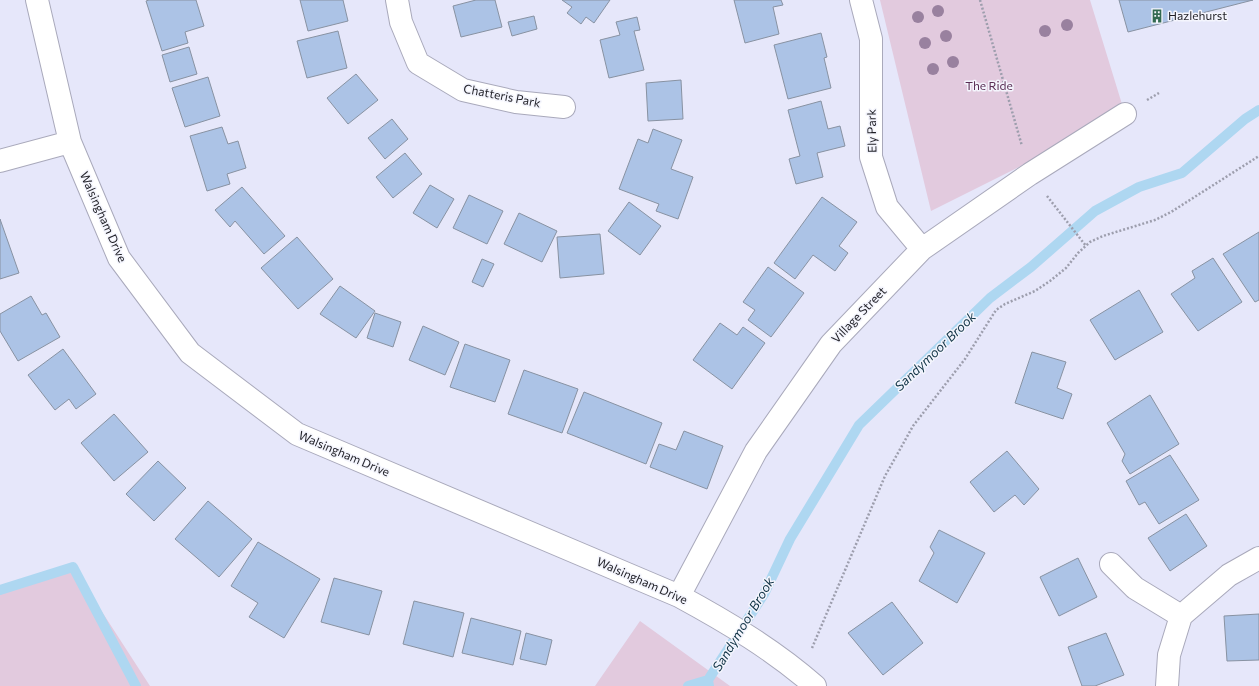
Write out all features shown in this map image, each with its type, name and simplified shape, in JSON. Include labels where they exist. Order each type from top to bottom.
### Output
[{"type":"street","name":"Walsingham Drive","points":[[37,0],[70,142],[119,258],[190,352],[297,434],[679,596],[718,617],[769,650],[816,686]]},
{"type":"street","name":"Chatteris Park","points":[[397,0],[401,22],[418,63],[463,90],[516,102],[564,107]]},
{"type":"street","name":"Ely Park","points":[[861,0],[871,39],[871,157],[887,207],[922,249]]},
{"type":"street","name":"Village Street","points":[[679,596],[756,451],[831,344],[922,249],[1030,174],[1125,114]]},
{"type":"street","points":[[0,161],[70,142]]},
{"type":"street","points":[[1167,686],[1169,655],[1181,616],[1229,575],[1259,558]]},
{"type":"street","points":[[1111,564],[1134,588],[1181,616]]},
{"type":"path","points":[[980,0],[1030,174],[1086,246]]},
{"type":"path","points":[[813,647],[885,476],[913,426],[965,359],[996,310],[1005,304],[1035,291],[1050,281],[1066,268],[1086,246],[1103,236],[1139,226],[1171,212],[1259,156]]},
{"type":"green space","name":"The Ride","points":[[880,0],[1090,0],[1125,114],[931,211]]},
{"type":"green space","points":[[73,567],[150,686],[0,686],[0,588]]},
{"type":"green space","points":[[640,621],[730,686],[595,686]]},
{"type":"building","points":[[196,0],[204,26],[185,32],[188,43],[162,51],[146,1]]},
{"type":"building","points":[[300,0],[343,0],[348,21],[308,31]]},
{"type":"building","points":[[476,0],[495,0],[502,27],[461,37],[453,6]]},
{"type":"building","points":[[562,0],[610,0],[594,23],[586,17],[581,24],[567,13],[572,7]]},
{"type":"building","points":[[734,0],[781,0],[783,5],[773,7],[779,34],[745,43]]},
{"type":"building","name":"Hazlehurst","points":[[1119,0],[1253,0],[1128,32]]},
{"type":"building","points":[[534,16],[537,29],[512,36],[508,22]]},
{"type":"building","points":[[637,17],[640,30],[634,31],[644,70],[609,78],[600,40],[620,35],[616,22]]},
{"type":"building","points":[[338,31],[347,68],[307,78],[297,41]]},
{"type":"building","points":[[821,33],[827,57],[824,58],[831,88],[788,99],[774,45]]},
{"type":"building","points":[[189,47],[197,74],[170,82],[162,55]]},
{"type":"building","points":[[356,74],[378,100],[348,124],[327,98]]},
{"type":"building","points":[[208,77],[220,116],[185,127],[172,88]]},
{"type":"building","points":[[681,80],[683,119],[648,121],[646,83]]},
{"type":"building","points":[[821,101],[828,129],[840,126],[845,146],[817,153],[823,177],[796,184],[789,159],[800,156],[788,110]]},
{"type":"building","points":[[392,119],[408,139],[385,159],[368,138]]},
{"type":"building","points":[[222,127],[228,144],[238,141],[246,168],[227,174],[230,184],[207,191],[190,136]]},
{"type":"building","points":[[653,129],[682,140],[671,169],[693,177],[678,219],[656,211],[659,204],[619,189],[638,139],[648,143]]},
{"type":"building","points":[[405,153],[422,174],[393,198],[376,177]]},
{"type":"building","points":[[430,185],[454,199],[437,228],[413,213]]},
{"type":"building","points":[[242,187],[285,236],[264,254],[235,221],[230,227],[215,210]]},
{"type":"building","points":[[469,195],[503,211],[487,244],[453,228]]},
{"type":"building","points":[[822,197],[857,222],[839,246],[848,253],[835,271],[813,255],[795,279],[774,263]]},
{"type":"building","points":[[629,202],[661,226],[640,255],[608,231]]},
{"type":"building","points":[[519,213],[557,231],[542,262],[504,244]]},
{"type":"building","points":[[0,219],[19,273],[0,279]]},
{"type":"building","points":[[1259,232],[1259,300],[1255,302],[1223,254]]},
{"type":"building","points":[[600,234],[604,274],[560,278],[557,237]]},
{"type":"building","points":[[297,237],[333,279],[298,309],[261,268]]},
{"type":"building","points":[[1213,258],[1242,302],[1198,331],[1171,294],[1195,278],[1192,271]]},
{"type":"building","points":[[482,259],[494,264],[483,287],[472,282]]},
{"type":"building","points":[[768,267],[804,293],[771,337],[748,320],[755,310],[743,302]]},
{"type":"building","points":[[340,286],[375,311],[356,338],[320,314]]},
{"type":"building","points":[[1139,290],[1163,332],[1115,360],[1090,320]]},
{"type":"building","points":[[31,296],[42,315],[46,313],[60,337],[18,361],[0,331],[0,314]]},
{"type":"building","points":[[375,313],[401,322],[393,347],[367,338]]},
{"type":"building","points":[[720,323],[737,335],[743,327],[765,343],[732,389],[693,360]]},
{"type":"building","points":[[423,326],[459,342],[445,375],[409,360]]},
{"type":"building","points":[[465,344],[510,360],[495,402],[450,387]]},
{"type":"building","points":[[63,349],[96,394],[76,409],[69,399],[55,410],[28,375]]},
{"type":"building","points":[[1032,352],[1066,362],[1057,388],[1072,394],[1063,419],[1015,403]]},
{"type":"building","points":[[524,370],[578,389],[562,433],[508,414]]},
{"type":"building","points":[[584,392],[662,423],[646,464],[567,433]]},
{"type":"building","points":[[1150,395],[1179,444],[1130,474],[1122,461],[1125,454],[1107,423]]},
{"type":"building","points":[[114,414],[148,452],[114,481],[81,443]]},
{"type":"building","points":[[684,431],[723,446],[707,489],[650,467],[659,444],[676,450]]},
{"type":"building","points":[[1007,451],[1039,489],[1024,505],[1015,495],[994,512],[970,482]]},
{"type":"building","points":[[1170,455],[1199,500],[1159,524],[1145,502],[1139,505],[1126,481]]},
{"type":"building","points":[[158,461],[186,488],[154,521],[126,494]]},
{"type":"building","points":[[208,501],[252,539],[219,577],[175,539]]},
{"type":"building","points":[[1186,514],[1207,546],[1170,571],[1148,538]]},
{"type":"building","points":[[939,530],[985,553],[957,603],[919,581],[934,553],[930,547]]},
{"type":"building","points":[[258,542],[320,579],[284,638],[249,617],[258,603],[231,586]]},
{"type":"building","points":[[1078,558],[1097,597],[1059,616],[1040,577]]},
{"type":"building","points":[[334,578],[382,591],[369,635],[321,622]]},
{"type":"building","points":[[414,601],[464,613],[453,657],[403,644]]},
{"type":"building","points":[[892,602],[923,643],[883,675],[848,633]]},
{"type":"building","points":[[1259,614],[1259,660],[1227,661],[1224,616]]},
{"type":"building","points":[[471,618],[521,631],[513,665],[462,653]]},
{"type":"building","points":[[526,633],[552,640],[546,665],[520,659]]},
{"type":"building","points":[[1106,633],[1124,675],[1095,686],[1082,686],[1068,647]]},
{"type":"waterway","name":"Sandymoor Brook","points":[[709,686],[708,680],[764,594],[790,539],[859,425],[990,298],[1031,267],[1095,211],[1139,187],[1182,173],[1245,119],[1259,110]]},
{"type":"waterway","points":[[0,590],[73,567],[136,686]]},
{"type":"waterway","points":[[688,686],[708,680]]},
{"type":"place","name":"Hazlehurst","points":[[1157,16]]}]
